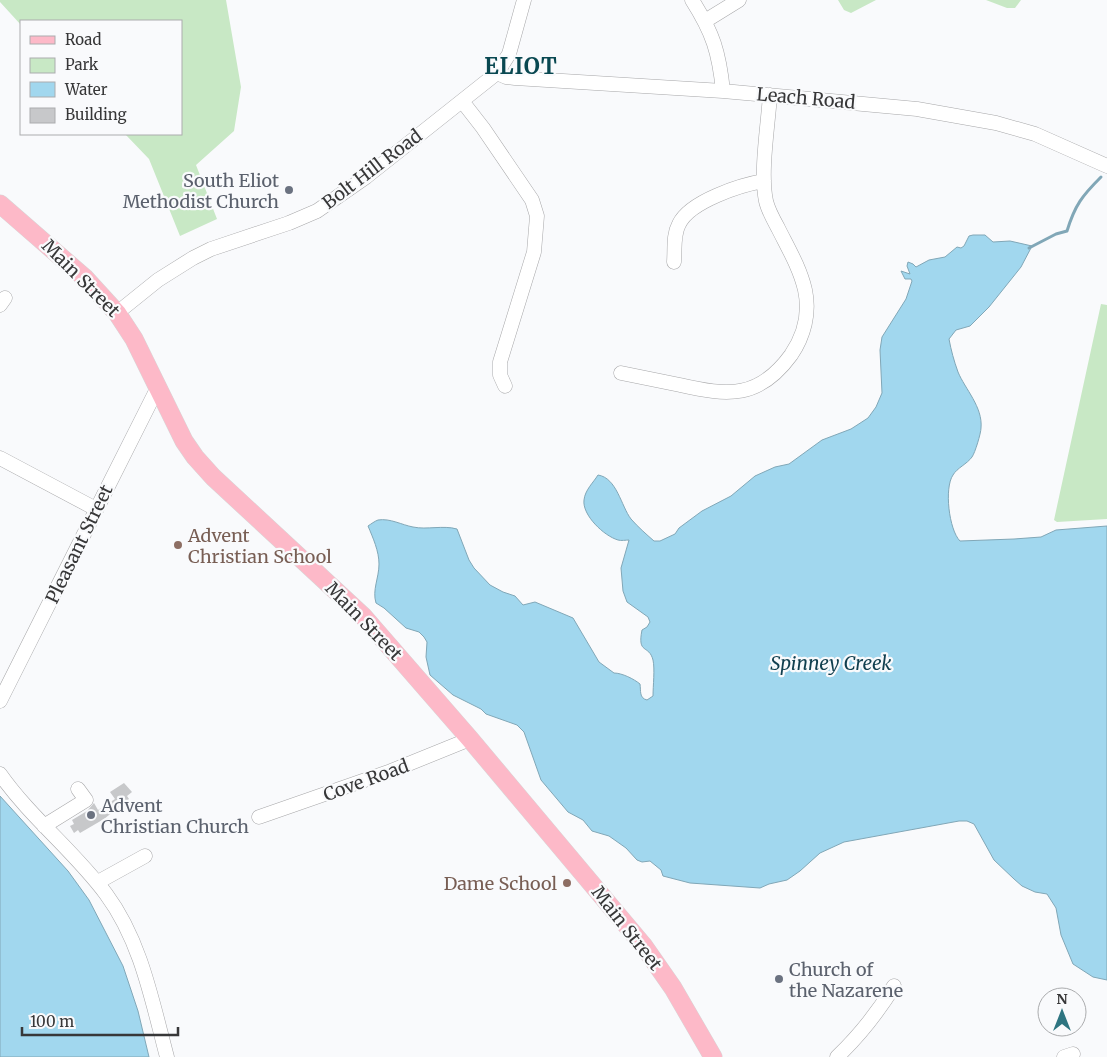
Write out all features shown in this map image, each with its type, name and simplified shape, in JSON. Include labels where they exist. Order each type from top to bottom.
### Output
[{"type":"main road","name":"Main Street","points":[[0,204],[85,278],[117,313],[134,339],[178,431],[196,458],[213,477],[363,616],[470,739],[643,945],[674,988],[713,1057]]},
{"type":"street","name":"Bolt Hill Road","points":[[117,313],[158,280],[193,258],[211,249],[289,223],[317,211],[366,177],[497,73],[509,54],[524,0]]},
{"type":"street","points":[[692,0],[713,38],[722,91]]},
{"type":"street","points":[[705,21],[739,0]]},
{"type":"street","name":"Leach Road","points":[[497,73],[515,78],[722,91],[925,110],[1035,134],[1107,166]]},
{"type":"street","points":[[621,373],[707,391],[735,392],[764,382],[777,372],[789,357],[804,330],[807,307],[806,292],[799,269],[769,211],[765,196],[764,181],[770,95]]},
{"type":"street","points":[[462,101],[483,128],[532,200],[537,216],[534,252],[500,362],[500,375],[505,386]]},
{"type":"street","points":[[674,262],[676,233],[680,221],[686,214],[736,188],[764,181]]},
{"type":"street","name":"Pleasant Street","points":[[0,701],[158,386]]},
{"type":"street","points":[[0,458],[96,509]]},
{"type":"street","name":"Cove Road","points":[[259,817],[391,771],[470,739]]},
{"type":"street","points":[[0,774],[44,826],[98,882],[118,913],[137,952],[167,1057]]},
{"type":"street","points":[[44,826],[86,800],[78,789]]},
{"type":"street","points":[[98,882],[145,856]]},
{"type":"street","points":[[837,1057],[856,1037],[894,986]]},
{"type":"green space","points":[[0,0],[226,0],[241,87],[234,131],[196,165],[217,219],[180,236],[149,159],[126,135],[182,135],[182,20],[20,20],[20,24]]},
{"type":"green space","points":[[838,0],[876,0],[851,13],[844,10]]},
{"type":"green space","points":[[986,0],[1021,0],[1015,8],[1007,8]]},
{"type":"green space","points":[[1101,304],[1107,305],[1107,519],[1057,522],[1054,520]]},
{"type":"water","name":"Spinney Creek","points":[[985,235],[993,242],[1010,241],[1032,246],[1021,267],[989,307],[970,326],[956,330],[949,339],[958,372],[976,406],[981,420],[980,434],[973,455],[953,475],[950,481],[949,509],[956,536],[960,541],[1014,539],[1041,537],[1056,530],[1107,526],[1107,980],[1093,977],[1073,964],[1061,935],[1056,908],[1047,894],[1035,892],[1022,886],[1014,879],[994,860],[974,824],[967,821],[844,842],[820,853],[787,880],[760,888],[690,883],[663,876],[661,870],[650,861],[642,862],[637,860],[626,848],[609,836],[592,831],[583,820],[568,812],[541,780],[524,732],[517,725],[486,714],[481,709],[453,695],[430,675],[426,657],[427,642],[424,637],[419,632],[406,628],[376,603],[375,598],[379,559],[368,526],[377,520],[382,520],[418,528],[446,527],[457,529],[469,560],[490,585],[515,596],[523,605],[535,602],[573,618],[599,662],[614,673],[635,680],[640,684],[642,696],[647,700],[653,696],[654,664],[649,652],[642,646],[641,638],[642,630],[650,622],[648,617],[627,602],[623,591],[621,568],[629,540],[619,540],[606,534],[590,518],[584,506],[586,493],[598,475],[610,481],[618,493],[627,514],[639,528],[654,541],[660,541],[675,534],[679,528],[702,511],[731,496],[755,476],[775,467],[789,464],[822,440],[851,429],[868,418],[876,407],[882,393],[880,350],[882,337],[906,299],[912,281],[911,279],[905,279],[901,271],[910,274],[907,266],[908,262],[916,267],[929,260],[945,257],[957,247],[961,248],[964,246],[969,236]]},
{"type":"water","points":[[0,796],[68,871],[89,900],[123,966],[138,1011],[149,1057],[0,1057]]},
{"type":"building","points":[[124,783],[132,792],[127,796],[129,799],[104,819],[80,833],[78,830],[74,833],[70,826],[74,824],[72,820],[87,811],[94,803],[98,810],[115,799],[110,792]]},
{"type":"waterway","name":"Spinney Creek","points":[[1029,248],[1056,234],[1067,231],[1080,201],[1101,177]]},
{"type":"place","name":"South Eliot Methodist Church","points":[[289,190]]},
{"type":"place","name":"Advent Christian School","points":[[178,545]]},
{"type":"place","name":"Advent Christian Church","points":[[91,815]]},
{"type":"place","name":"Dame School","points":[[567,883]]},
{"type":"place","name":"Church of the Nazarene","points":[[779,979]]},
{"type":"district","name":"ELIOT","points":[[521,66]]}]
